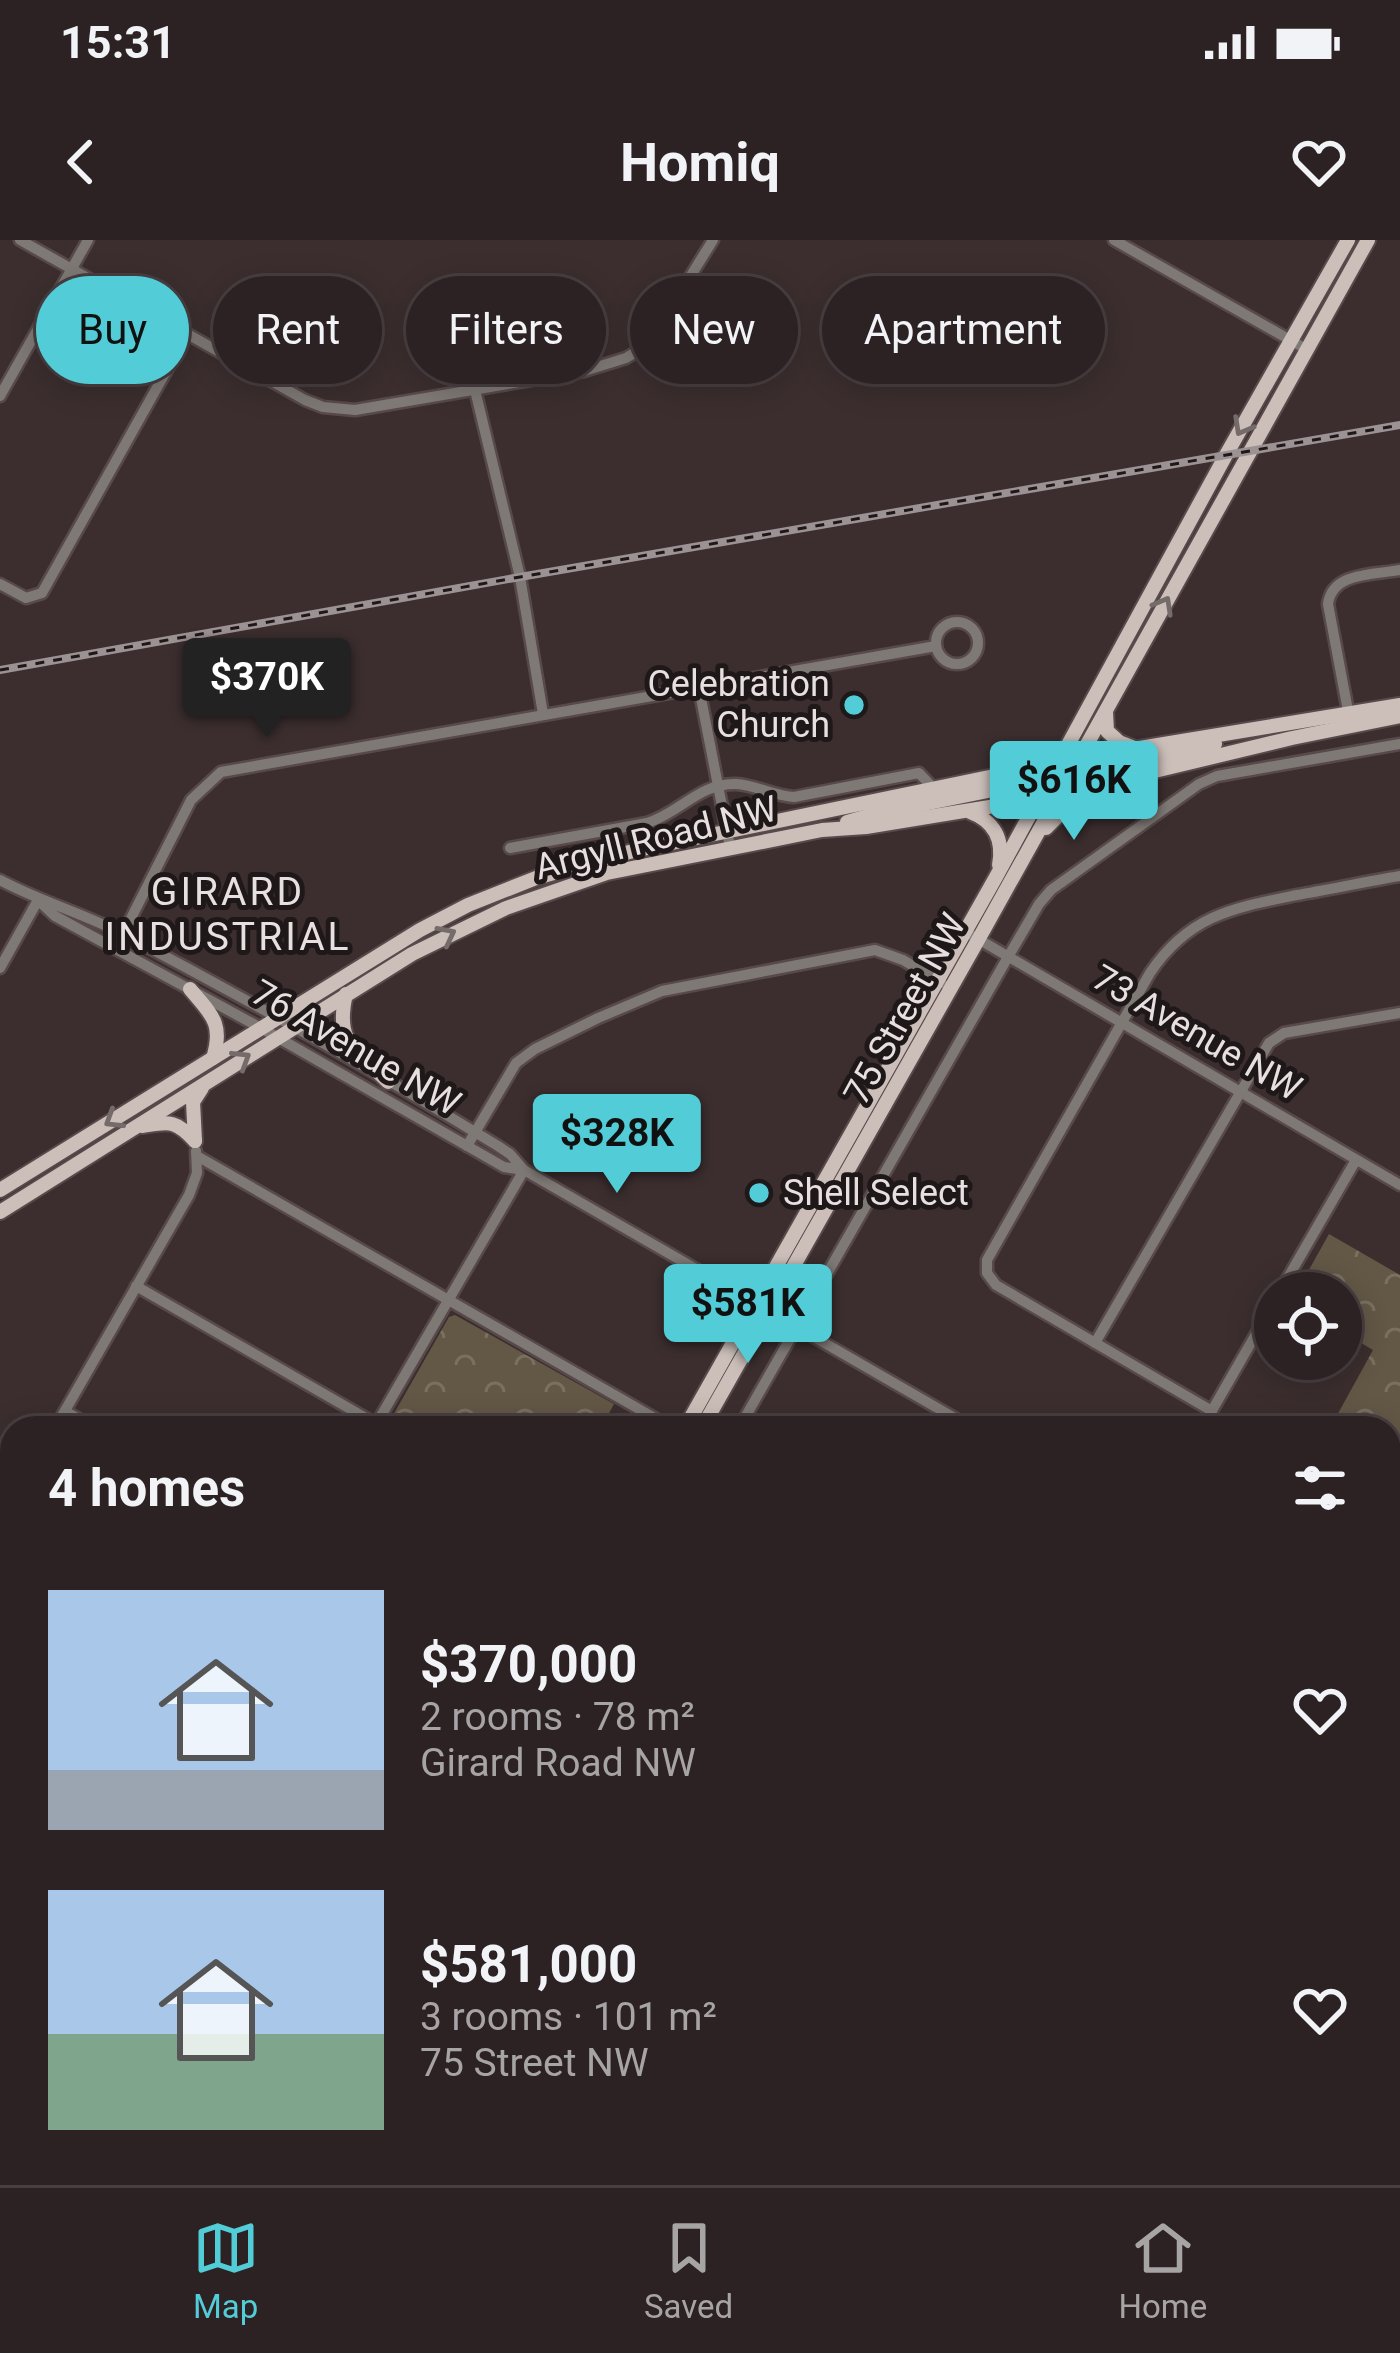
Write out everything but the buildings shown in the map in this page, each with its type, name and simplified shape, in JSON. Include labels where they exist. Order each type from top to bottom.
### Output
[{"type":"main road","name":"75 Street NW","points":[[708,1416],[936,980],[1348,240]]},
{"type":"main road","name":"75 Street NW","points":[[693,1416],[764,1306],[978,940],[1368,240]]},
{"type":"main road","name":"Argyll Road NW","points":[[0,1190],[421,930],[490,896],[602,858],[728,839],[866,827],[1038,799],[1062,789],[1104,784],[1400,705]]},
{"type":"main road","points":[[1107,707],[1107,731],[1119,742],[1137,748]]},
{"type":"main road","name":"Argyll Road NW","points":[[0,1212],[446,935],[542,894],[728,839],[934,789],[1053,770],[1078,759],[1269,728],[1400,716]]},
{"type":"main road","points":[[1062,789],[1269,728]]},
{"type":"main road","points":[[822,830],[1053,770]]},
{"type":"main road","points":[[1034,840],[1071,803],[1104,784]]},
{"type":"main road","points":[[965,811],[983,818],[995,830],[1001,856],[996,877]]},
{"type":"main road","points":[[190,989],[215,1020],[218,1041],[213,1058]]},
{"type":"main road","points":[[346,994],[343,1031],[354,1049],[388,1082]]},
{"type":"main road","points":[[196,1148],[194,1102],[205,1082]]},
{"type":"main road","points":[[136,1126],[172,1123],[182,1127],[196,1148]]},
{"type":"street","points":[[20,240],[83,276]]},
{"type":"street","points":[[0,396],[88,240]]},
{"type":"street","points":[[189,335],[305,400],[334,409],[356,410],[475,390],[609,365],[642,348],[669,314],[713,240]]},
{"type":"street","points":[[1114,240],[1306,349]]},
{"type":"street","points":[[0,584],[26,598],[45,589],[159,384]]},
{"type":"street","points":[[475,390],[520,577],[543,714]]},
{"type":"street","points":[[1350,720],[1329,592],[1338,581],[1400,570]]},
{"type":"street","points":[[954,622],[973,628],[978,641],[976,654],[957,664],[944,659],[936,646],[938,633],[954,622]]},
{"type":"street","points":[[114,948],[191,800],[221,772],[936,646]]},
{"type":"street","points":[[699,688],[728,839]]},
{"type":"street","name":"75 Street NW","points":[[746,1416],[1051,890],[1217,776],[1400,744]]},
{"type":"street","name":"Argyll Road NW","points":[[510,848],[656,821],[697,793],[738,784],[794,797],[919,773],[934,789]]},
{"type":"street","points":[[1213,1411],[996,1285],[987,1273],[988,1256],[1121,1023],[1165,953],[1184,934],[1216,914],[1245,905],[1400,875]]},
{"type":"street","name":"76 Avenue NW","points":[[0,880],[466,1146],[504,1167],[524,1170]]},
{"type":"street","points":[[0,968],[38,900]]},
{"type":"street","name":"76 Avenue NW","points":[[38,900],[61,905],[123,934],[293,1027],[510,1154],[524,1170],[951,1416]]},
{"type":"street","name":"73 Avenue NW","points":[[964,931],[1400,1185]]},
{"type":"street","points":[[466,1146],[511,1068],[525,1056],[662,991],[874,950],[950,988]]},
{"type":"street","points":[[1095,1343],[1269,1043],[1284,1033],[1400,1012]]},
{"type":"street","points":[[61,1416],[191,1190],[196,1148]]},
{"type":"street","points":[[196,1148],[650,1416]]},
{"type":"street","points":[[1291,1272],[1356,1160]]},
{"type":"street","points":[[384,1416],[524,1170]]},
{"type":"street","points":[[136,1286],[359,1416]]},
{"type":"street","points":[[1210,1416],[1254,1338]]},
{"type":"street","points":[[64,1411],[73,1416]]},
{"type":"green space","points":[[1329,1234],[1400,1275],[1400,1416],[1337,1416],[1356,1380],[1362,1380],[1373,1350],[1362,1343],[1362,1272],[1308,1272]]},
{"type":"green space","points":[[455,1315],[614,1404],[608,1416],[393,1416],[449,1317]]},
{"type":"railway","points":[[0,670],[1400,425]]},
{"type":"place","name":"Celebration Church","points":[[854,705]]},
{"type":"place","name":"Shell Select","points":[[759,1193]]},
{"type":"district","name":"GIRARD INDUSTRIAL","points":[[228,914]]}]
